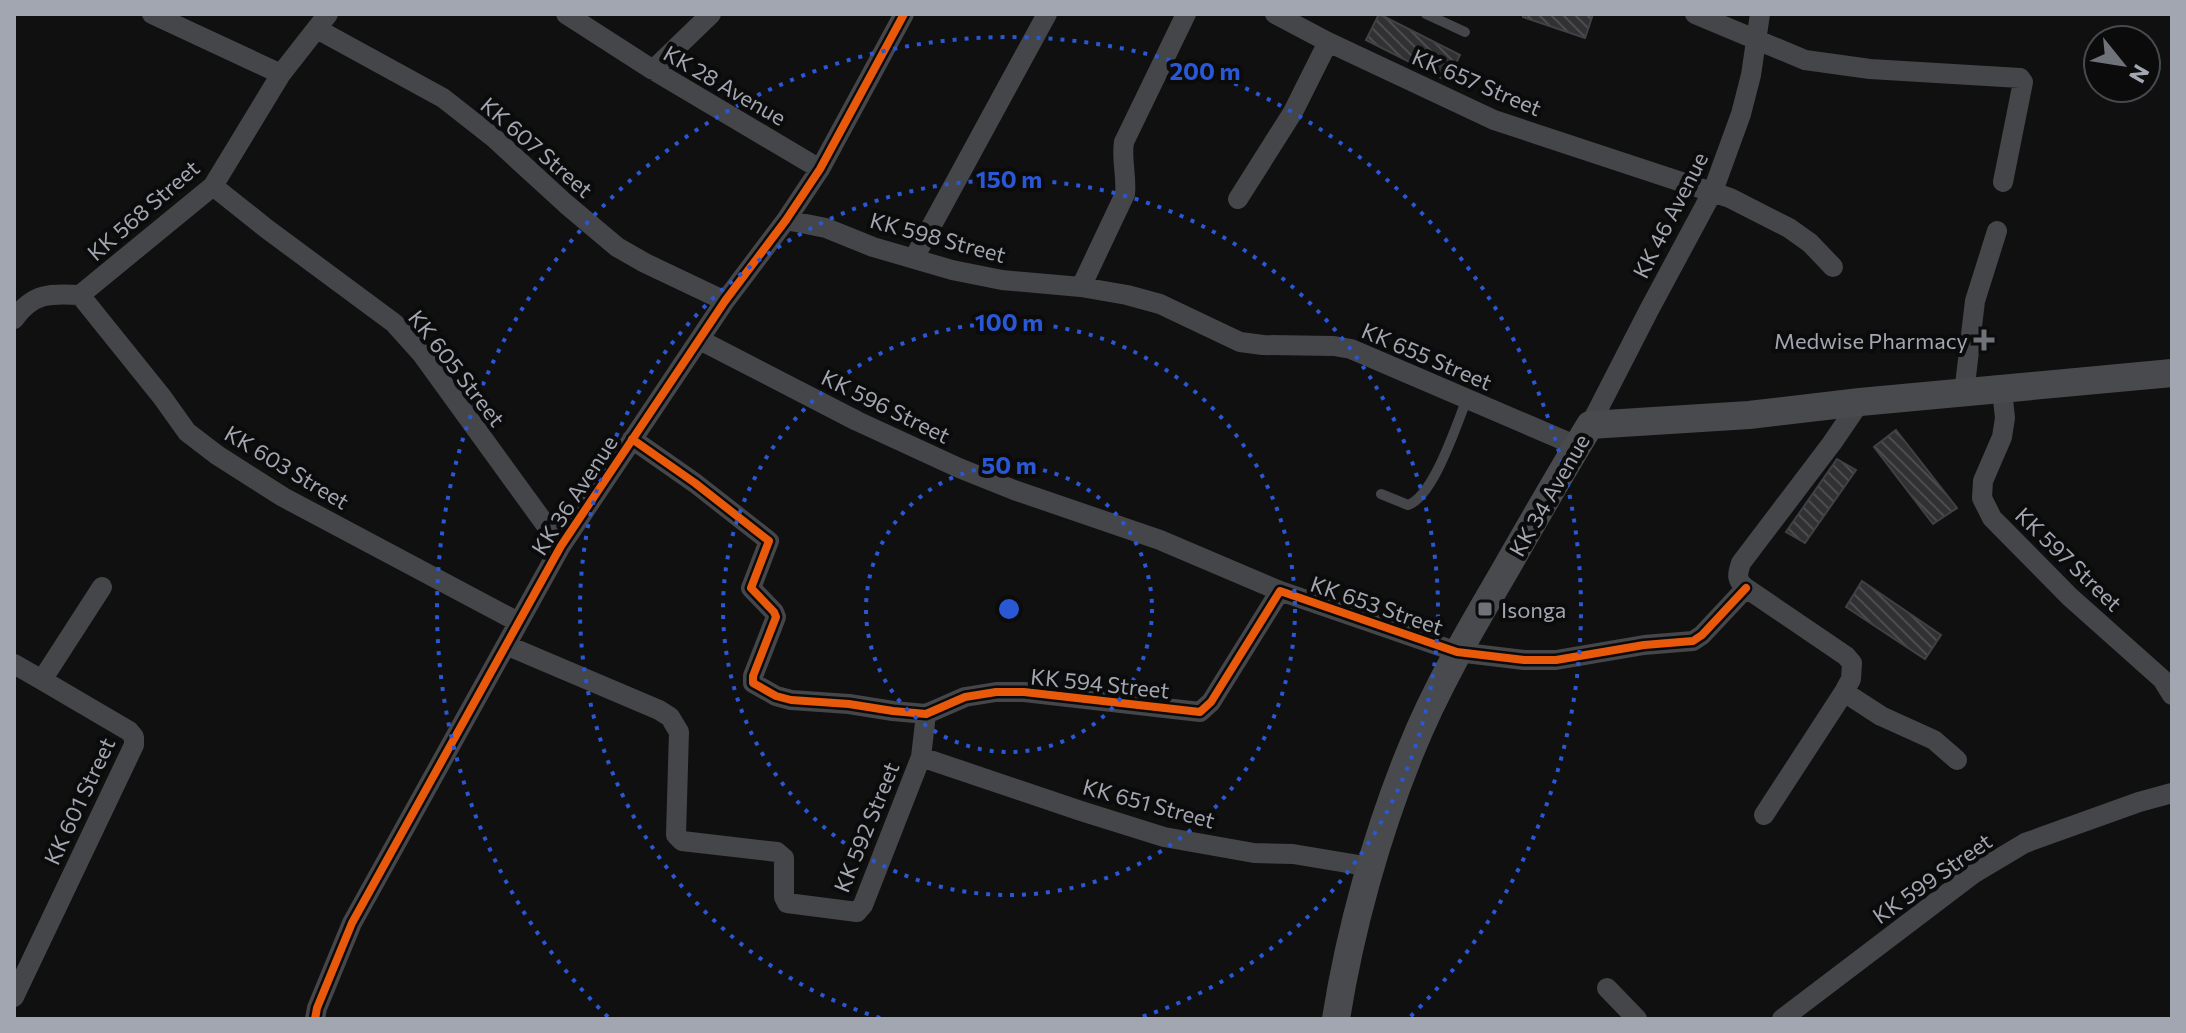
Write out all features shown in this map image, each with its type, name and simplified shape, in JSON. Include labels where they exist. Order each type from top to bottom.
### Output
[{"type":"main road","name":"KK 34 Avenue","points":[[1336,1019],[1351,942],[1371,867],[1411,749],[1457,652],[1584,436],[1860,402],[2172,373]]},
{"type":"street","points":[[152,14],[281,74]]},
{"type":"street","name":"KK 28 Avenue","points":[[566,14],[653,70],[820,169]]},
{"type":"street","points":[[653,70],[711,14]]},
{"type":"street","name":"KK 36 Avenue","points":[[315,1019],[352,923],[561,546],[725,301],[820,169],[904,14]]},
{"type":"street","points":[[914,258],[1047,14]]},
{"type":"street","points":[[1081,287],[1125,194],[1121,155],[1124,142],[1186,14]]},
{"type":"street","name":"KK 657 Street","points":[[1275,14],[1494,120],[1713,191],[1789,228],[1810,243],[1833,267]]},
{"type":"street","points":[[1695,14],[1805,60],[1870,69],[2020,78],[2023,82],[2003,182]]},
{"type":"street","name":"KK 46 Avenue","points":[[1584,436],[1713,191],[1741,114],[1751,75],[1760,14]]},
{"type":"street","name":"KK 568 Street","points":[[80,295],[213,186],[281,74],[322,22]]},
{"type":"street","name":"KK 607 Street","points":[[322,22],[443,98],[494,138],[617,247],[725,301]]},
{"type":"street","points":[[1238,199],[1293,112],[1328,42]]},
{"type":"street","name":"KK 605 Street","points":[[213,186],[394,323],[421,353],[561,546]]},
{"type":"street","name":"KK 598 Street","points":[[786,220],[826,228],[873,247],[952,270],[1002,280],[1081,287]]},
{"type":"street","points":[[1964,393],[1975,301],[1997,231]]},
{"type":"street","name":"KK 655 Street","points":[[1081,287],[1160,304],[1240,342],[1351,349],[1467,399],[1584,436]]},
{"type":"street","points":[[14,319],[22,308],[39,296],[55,293],[80,295]]},
{"type":"street","name":"KK 603 Street","points":[[80,295],[162,397],[181,426],[207,447],[283,497],[518,622]]},
{"type":"street","name":"KK 596 Street","points":[[700,340],[857,421],[959,468],[1160,540],[1280,591]]},
{"type":"street","name":"KK 597 Street","points":[[2002,390],[2005,418],[2002,437],[1983,481],[1982,498],[1992,518],[2070,597],[2162,679],[2172,695]]},
{"type":"street","points":[[1764,815],[1844,692],[1851,679],[1852,663],[1746,588],[1739,582],[1737,574],[1741,563],[1860,402]]},
{"type":"street","name":"KK 594 Street","points":[[632,439],[769,541],[751,588],[776,617],[753,683],[776,696],[926,714],[965,697],[996,692],[1024,692],[1200,712],[1205,708]]},
{"type":"street","points":[[42,680],[102,587]]},
{"type":"street","name":"KK 653 Street","points":[[1205,708],[1280,591],[1457,652],[1524,660],[1556,660],[1644,645],[1693,641],[1746,588]]},
{"type":"street","name":"KK 592 Street","points":[[506,645],[670,717],[679,732],[676,835],[682,841],[777,852],[784,858],[784,897],[787,903],[857,912],[863,905],[921,757],[926,714]]},
{"type":"street","name":"KK 601 Street","points":[[14,664],[129,731],[134,737],[134,745],[14,997]]},
{"type":"street","points":[[1844,692],[1881,716],[1934,740],[1957,760]]},
{"type":"street","name":"KK 651 Street","points":[[921,757],[1164,837],[1254,853],[1293,854],[1371,867]]},
{"type":"street","name":"KK 599 Street","points":[[1782,1019],[1973,874],[2025,843],[2172,793]]},
{"type":"street","points":[[1607,988],[1637,1019]]},
{"type":"lane","points":[[1426,14],[1465,32]]},
{"type":"lane","points":[[1381,494],[1408,505],[1417,502],[1438,469],[1467,399]]},
{"type":"building","points":[[1379,14],[1460,55],[1447,81],[1366,40]]},
{"type":"building","points":[[1523,14],[1593,14],[1585,38],[1523,17]]},
{"type":"building","points":[[1896,430],[1957,508],[1933,524],[1874,447]]},
{"type":"building","points":[[1837,459],[1856,470],[1805,543],[1786,532]]},
{"type":"building","points":[[1862,581],[1941,635],[1925,659],[1846,607]]},
{"type":"cycle path","points":[[315,1019],[352,923],[561,546],[725,301],[820,169],[904,14]]},
{"type":"cycle path","points":[[632,439],[769,541],[751,588],[776,617],[753,683],[776,696],[791,700],[926,714],[965,697],[1024,692],[1200,712],[1211,702],[1280,591],[1457,652],[1524,660],[1556,660],[1644,645],[1693,641],[1746,588]]},
{"type":"place","name":"Medwise Pharmacy","points":[[1984,340]]},
{"type":"place","name":"Isonga","points":[[1485,609]]}]
